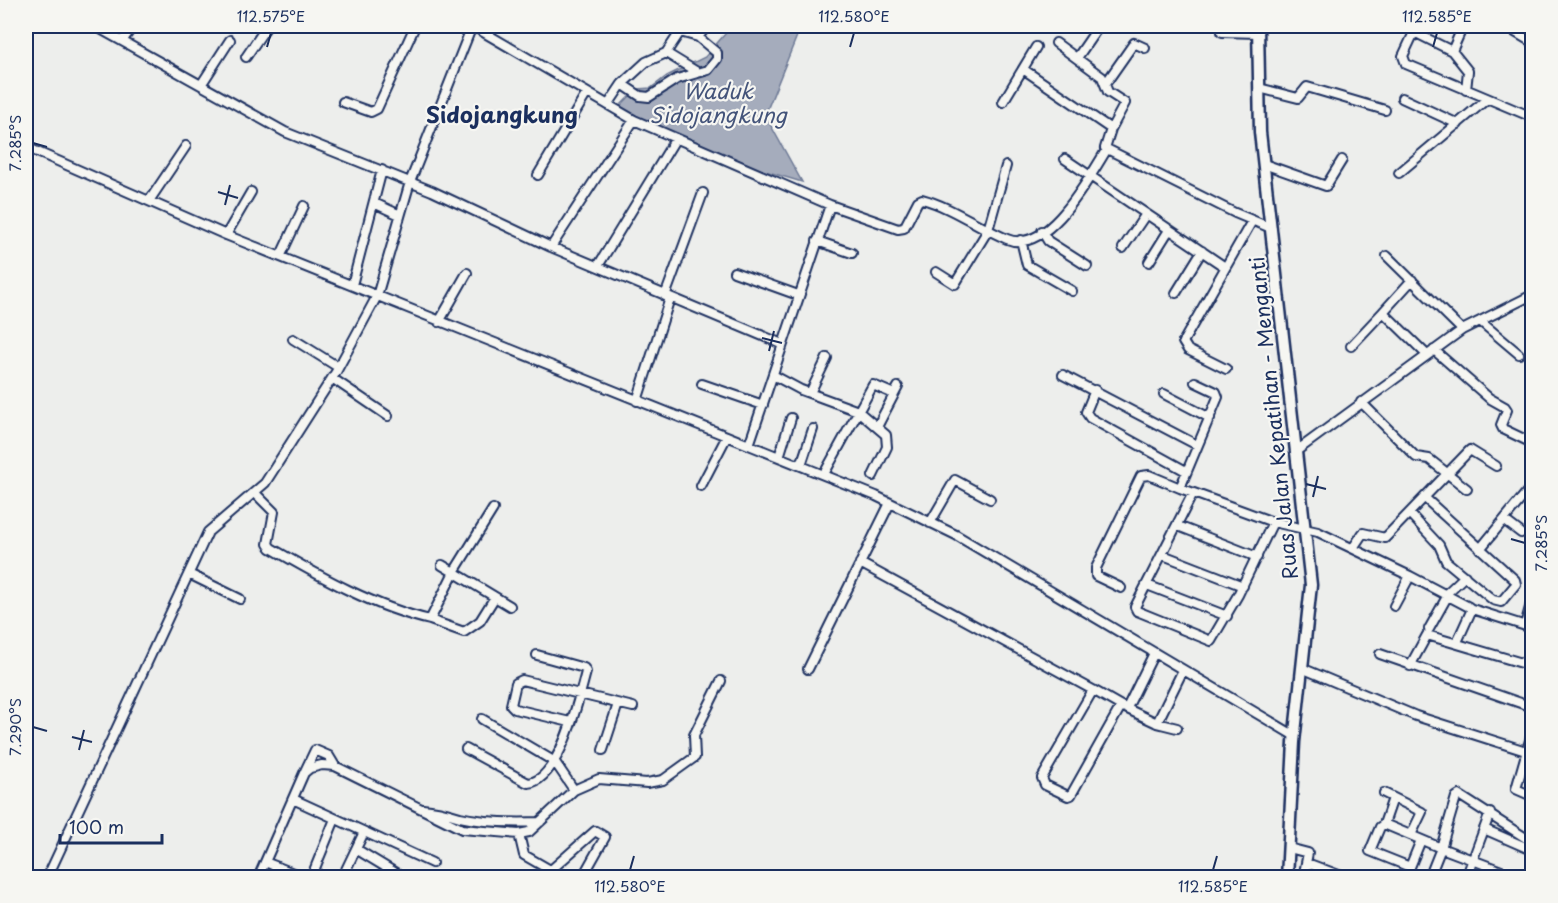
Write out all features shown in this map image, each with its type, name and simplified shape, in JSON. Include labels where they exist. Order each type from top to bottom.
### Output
[{"type":"main road","name":"Ruas Jalan Kepatihan - Menganti","points":[[1258,29],[1264,164],[1294,452],[1311,585],[1304,669],[1295,736],[1287,878]]},
{"type":"street","points":[[94,26],[123,40],[285,132],[410,182],[598,267],[782,345]]},
{"type":"street","points":[[123,40],[134,26]]},
{"type":"street","points":[[246,57],[267,26]]},
{"type":"street","points":[[343,102],[371,112],[376,109],[416,26]]},
{"type":"street","points":[[47,878],[208,532],[222,517],[265,483],[332,378],[377,296],[410,182],[473,26],[634,120],[830,205],[897,229],[904,228],[918,201],[922,199],[1008,240],[1021,240],[1042,231],[1072,206],[1107,149]]},
{"type":"street","points":[[698,37],[706,26]]},
{"type":"street","points":[[1077,58],[1099,26]]},
{"type":"street","points":[[1452,51],[1463,26]]},
{"type":"street","points":[[1505,26],[1532,42]]},
{"type":"street","points":[[608,105],[622,84],[646,62],[666,53],[678,29],[698,37],[717,52],[718,56],[708,70],[677,79],[649,97],[640,96],[622,84]]},
{"type":"street","points":[[1222,32],[1258,29]]},
{"type":"street","points":[[1466,90],[1468,71],[1452,51],[1416,29],[1403,56],[1406,64],[1466,90],[1487,99],[1533,117]]},
{"type":"street","points":[[201,85],[230,40]]},
{"type":"street","points":[[1056,43],[1106,83],[1108,92],[1126,105],[1104,145],[1107,149],[1272,228]]},
{"type":"street","points":[[1106,83],[1134,43],[1145,48]]},
{"type":"street","points":[[1002,102],[1036,47]]},
{"type":"street","points":[[666,53],[697,72]]},
{"type":"street","points":[[1023,69],[1111,129]]},
{"type":"street","points":[[1259,88],[1298,98],[1307,87],[1385,110]]},
{"type":"street","points":[[538,175],[587,93]]},
{"type":"street","points":[[1402,98],[1458,124]]},
{"type":"street","points":[[1398,174],[1487,99]]},
{"type":"street","points":[[551,246],[634,120]]},
{"type":"street","points":[[598,267],[676,138]]},
{"type":"street","points":[[149,201],[186,146]]},
{"type":"street","points":[[26,147],[226,235],[281,255],[439,322],[824,474],[890,503],[956,535],[1295,736]]},
{"type":"street","points":[[1065,159],[1226,267]]},
{"type":"street","points":[[1264,164],[1326,186],[1342,159]]},
{"type":"street","points":[[936,272],[955,284],[988,230],[1006,166]]},
{"type":"street","points":[[352,285],[382,171]]},
{"type":"street","points":[[226,235],[251,192]]},
{"type":"street","points":[[638,401],[668,297],[703,193]]},
{"type":"street","points":[[374,203],[400,215]]},
{"type":"street","points":[[749,445],[830,205]]},
{"type":"street","points":[[281,255],[304,206]]},
{"type":"street","points":[[1123,248],[1146,214]]},
{"type":"street","points":[[1226,369],[1183,345],[1192,324],[1252,220]]},
{"type":"street","points":[[1149,262],[1169,230]]},
{"type":"street","points":[[1042,231],[1048,241],[1087,266]]},
{"type":"street","points":[[1021,240],[1028,265],[1072,291]]},
{"type":"street","points":[[817,241],[852,253]]},
{"type":"street","points":[[1176,293],[1202,251]]},
{"type":"street","points":[[1387,256],[1462,330]]},
{"type":"street","points":[[734,272],[798,295]]},
{"type":"street","points":[[439,322],[467,273]]},
{"type":"street","points":[[1351,346],[1412,280]]},
{"type":"street","points":[[1294,452],[1462,330],[1533,295]]},
{"type":"street","points":[[1383,312],[1430,352],[1486,395],[1505,406],[1507,410],[1501,424],[1503,429],[1533,443]]},
{"type":"street","points":[[1480,321],[1519,354]]},
{"type":"street","points":[[293,339],[338,367]]},
{"type":"street","points":[[810,393],[827,358]]},
{"type":"street","points":[[773,375],[810,393],[860,412],[877,428],[888,441],[873,476]]},
{"type":"street","points":[[1063,375],[1197,445]]},
{"type":"street","points":[[332,378],[388,416]]},
{"type":"street","points":[[1179,488],[1218,395],[1195,382]]},
{"type":"street","points":[[702,384],[764,405]]},
{"type":"street","points":[[824,474],[875,384],[896,391],[877,428]]},
{"type":"street","points":[[1095,390],[1086,409],[1090,418],[1186,471]]},
{"type":"street","points":[[1164,394],[1210,418]]},
{"type":"street","points":[[1361,402],[1416,457],[1427,457],[1467,489]]},
{"type":"street","points":[[778,457],[791,418]]},
{"type":"street","points":[[801,465],[813,429]]},
{"type":"street","points":[[701,486],[727,436]]},
{"type":"street","points":[[1353,548],[1363,533],[1383,539],[1426,499],[1470,450],[1496,466]]},
{"type":"street","points":[[1121,588],[1096,576],[1096,568],[1141,476],[1149,475],[1273,522],[1304,529],[1353,548],[1469,607]]},
{"type":"street","points":[[930,523],[955,480],[990,499]]},
{"type":"street","points":[[1480,549],[1531,487]]},
{"type":"street","points":[[255,493],[274,512],[268,544],[271,548],[345,588],[399,613],[430,620],[464,632],[480,621],[495,597]]},
{"type":"street","points":[[1193,493],[1163,555],[1136,603],[1137,611],[1210,641],[1243,586],[1273,522]]},
{"type":"street","points":[[1524,497],[1533,503]]},
{"type":"street","points":[[1410,513],[1439,545],[1446,561],[1499,603],[1516,584],[1515,580],[1426,499]]},
{"type":"street","points":[[808,669],[890,503]]},
{"type":"street","points":[[430,620],[454,572],[493,509]]},
{"type":"street","points":[[1504,520],[1521,533]]},
{"type":"street","points":[[1178,526],[1257,556]]},
{"type":"street","points":[[1533,542],[1533,549]]},
{"type":"street","points":[[1163,555],[1243,586]]},
{"type":"street","points":[[860,563],[1124,707],[1156,723],[1177,728]]},
{"type":"street","points":[[442,565],[510,606]]},
{"type":"street","points":[[189,574],[240,599]]},
{"type":"street","points":[[1394,606],[1410,576]]},
{"type":"street","points":[[1429,629],[1447,595],[1465,576]]},
{"type":"street","points":[[1147,585],[1227,616]]},
{"type":"street","points":[[1457,642],[1473,609],[1529,626],[1533,600]]},
{"type":"street","points":[[1410,666],[1427,635],[1533,666]]},
{"type":"street","points":[[1093,690],[1042,778],[1045,785],[1068,796],[1071,795],[1124,707],[1154,653]]},
{"type":"street","points":[[1380,654],[1533,706]]},
{"type":"street","points":[[466,748],[528,783],[536,782],[545,776],[555,762],[586,672],[584,668],[537,655]]},
{"type":"street","points":[[1304,669],[1416,716],[1530,752]]},
{"type":"street","points":[[1156,723],[1183,670]]},
{"type":"street","points":[[570,722],[515,709],[511,705],[511,698],[516,683],[522,680],[633,707]]},
{"type":"street","points":[[304,773],[310,768],[322,765],[335,766],[462,829],[519,834],[529,832],[574,790],[599,779],[648,783],[663,780],[695,757],[694,735],[721,681]]},
{"type":"street","points":[[603,750],[618,704]]},
{"type":"street","points":[[482,719],[555,762],[574,790]]},
{"type":"street","points":[[1533,733],[1530,752],[1516,789],[1533,796]]},
{"type":"street","points":[[258,878],[315,750],[329,756],[335,766]]},
{"type":"street","points":[[1384,793],[1422,812],[1411,835]]},
{"type":"street","points":[[1429,878],[1456,797],[1459,795],[1533,842]]},
{"type":"street","points":[[1393,798],[1384,824],[1380,826],[1370,851],[1410,867],[1421,840]]},
{"type":"street","points":[[292,799],[432,863]]},
{"type":"street","points":[[422,809],[439,810],[461,817],[507,824],[540,822]]},
{"type":"street","points":[[1466,878],[1490,813]]},
{"type":"street","points":[[311,878],[335,819]]},
{"type":"street","points":[[485,819],[486,831]]},
{"type":"street","points":[[1384,824],[1520,878]]},
{"type":"street","points":[[1484,829],[1533,850]]},
{"type":"street","points":[[551,870],[596,831],[604,837],[582,878]]},
{"type":"street","points":[[342,878],[364,832]]},
{"type":"street","points":[[519,834],[524,855],[564,878]]},
{"type":"street","points":[[1288,848],[1308,853],[1303,878]]},
{"type":"street","points":[[356,849],[404,878]]},
{"type":"street","points":[[265,862],[301,877]]},
{"type":"street","points":[[1307,863],[1347,878]]},
{"type":"water","name":"Waduk Sidojangkung","points":[[732,26],[787,26],[799,31],[765,115],[802,182],[735,162],[646,125],[620,106],[637,89],[651,88],[667,76],[705,57]]},
{"type":"district","name":"Sidojangkung","points":[[502,115]]}]
